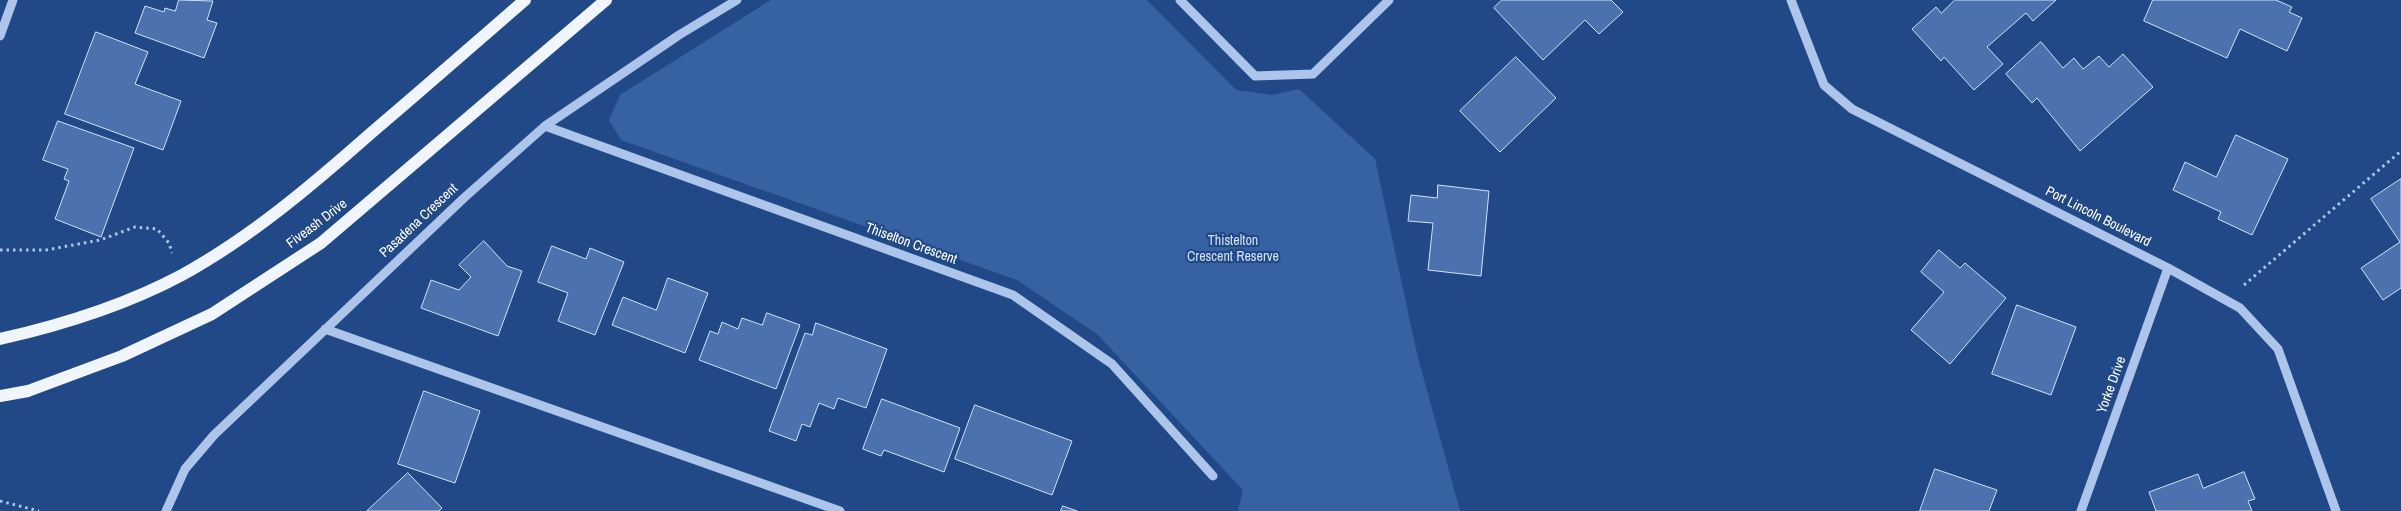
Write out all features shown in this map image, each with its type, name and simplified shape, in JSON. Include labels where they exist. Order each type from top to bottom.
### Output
[{"type":"main road","points":[[0,339],[46,329],[126,299],[181,275],[224,250],[294,200],[525,0]]},
{"type":"main road","name":"Fiveash Drive","points":[[0,396],[28,391],[122,356],[212,314],[321,243],[606,0]]},
{"type":"street","points":[[0,36],[13,0]]},
{"type":"street","name":"Pasadena Crescent","points":[[166,511],[185,469],[214,434],[465,197],[545,126],[679,35],[737,0]]},
{"type":"street","points":[[1180,0],[1255,76],[1313,74],[1389,0]]},
{"type":"street","name":"Port Lincoln Boulevard","points":[[1791,0],[1824,85],[1852,109],[2168,268],[2240,308],[2278,349],[2336,511]]},
{"type":"street","name":"Thiselton Crescent","points":[[545,126],[1013,295],[1112,364],[1213,476]]},
{"type":"street","name":"Yorke Drive","points":[[2082,511],[2168,268]]},
{"type":"street","points":[[325,329],[840,511]]},
{"type":"path","points":[[2226,300],[2401,151]]},
{"type":"path","points":[[0,250],[46,250],[100,240],[136,227],[156,229],[169,243],[181,275]]},
{"type":"path","points":[[0,501],[39,511]]},
{"type":"green space","name":"Thistelton Crescent Reserve","points":[[771,0],[1147,0],[1236,90],[1273,95],[1299,89],[1375,159],[1417,354],[1460,511],[1238,511],[1243,490],[1097,334],[1017,280],[621,140],[609,120],[620,95]]},
{"type":"building","points":[[179,0],[213,1],[207,20],[217,23],[204,58],[135,33],[145,6],[164,12],[165,8],[175,11]]},
{"type":"building","points":[[1502,0],[1611,0],[1623,12],[1599,34],[1585,20],[1543,60],[1494,8]]},
{"type":"building","points":[[1955,0],[2056,0],[2033,21],[2026,13],[1987,47],[2003,64],[1974,90],[1944,57],[1941,61],[1912,29],[1936,7],[1941,13]]},
{"type":"building","points":[[2153,0],[2276,0],[2292,7],[2289,12],[2302,18],[2287,51],[2240,29],[2227,58],[2144,21]]},
{"type":"building","points":[[96,32],[148,52],[135,84],[181,101],[163,150],[65,114]]},
{"type":"building","points":[[2041,42],[2063,68],[2074,58],[2083,69],[2099,56],[2109,67],[2123,54],[2153,87],[2080,151],[2037,98],[2032,103],[2006,74]]},
{"type":"building","points":[[1516,57],[1556,98],[1500,152],[1460,111]]},
{"type":"building","points":[[58,121],[134,148],[101,237],[55,219],[69,181],[64,179],[68,169],[43,160]]},
{"type":"building","points":[[2236,135],[2288,159],[2252,235],[2218,219],[2221,212],[2173,190],[2185,162],[2216,177]]},
{"type":"building","points":[[2401,179],[2401,288],[2383,300],[2361,268],[2400,242],[2371,199]]},
{"type":"building","points":[[1438,185],[1489,191],[1481,276],[1428,270],[1433,223],[1408,221],[1411,195],[1437,198]]},
{"type":"building","points":[[484,241],[507,266],[522,271],[498,336],[421,308],[431,280],[459,290],[471,277],[459,265]]},
{"type":"building","points":[[552,246],[586,259],[590,248],[624,262],[595,335],[558,321],[568,293],[538,282]]},
{"type":"building","points":[[1939,250],[1960,268],[1965,263],[2006,298],[1950,364],[1911,330],[1944,292],[1921,272]]},
{"type":"building","points":[[668,278],[708,293],[685,353],[612,325],[623,297],[656,310]]},
{"type":"building","points":[[2017,305],[2076,327],[2051,395],[1992,374]]},
{"type":"building","points":[[767,313],[800,325],[776,389],[699,360],[710,331],[718,334],[722,322],[738,329],[742,318],[762,325]]},
{"type":"building","points":[[816,323],[887,349],[866,408],[838,398],[834,409],[819,403],[810,427],[802,424],[796,441],[769,431],[805,333],[812,335]]},
{"type":"building","points":[[424,391],[480,411],[455,483],[398,464]]},
{"type":"building","points":[[882,399],[960,428],[944,472],[884,450],[881,456],[863,449]]},
{"type":"building","points":[[975,405],[1072,441],[1052,495],[955,459]]},
{"type":"building","points":[[1935,469],[1997,490],[1989,511],[1920,511]]},
{"type":"building","points":[[2244,472],[2255,499],[2248,501],[2252,511],[2156,511],[2149,492],[2198,474],[2203,488]]},
{"type":"building","points":[[408,473],[442,508],[439,511],[367,511]]},
{"type":"building","points":[[1063,506],[1077,511],[1061,511]]}]
